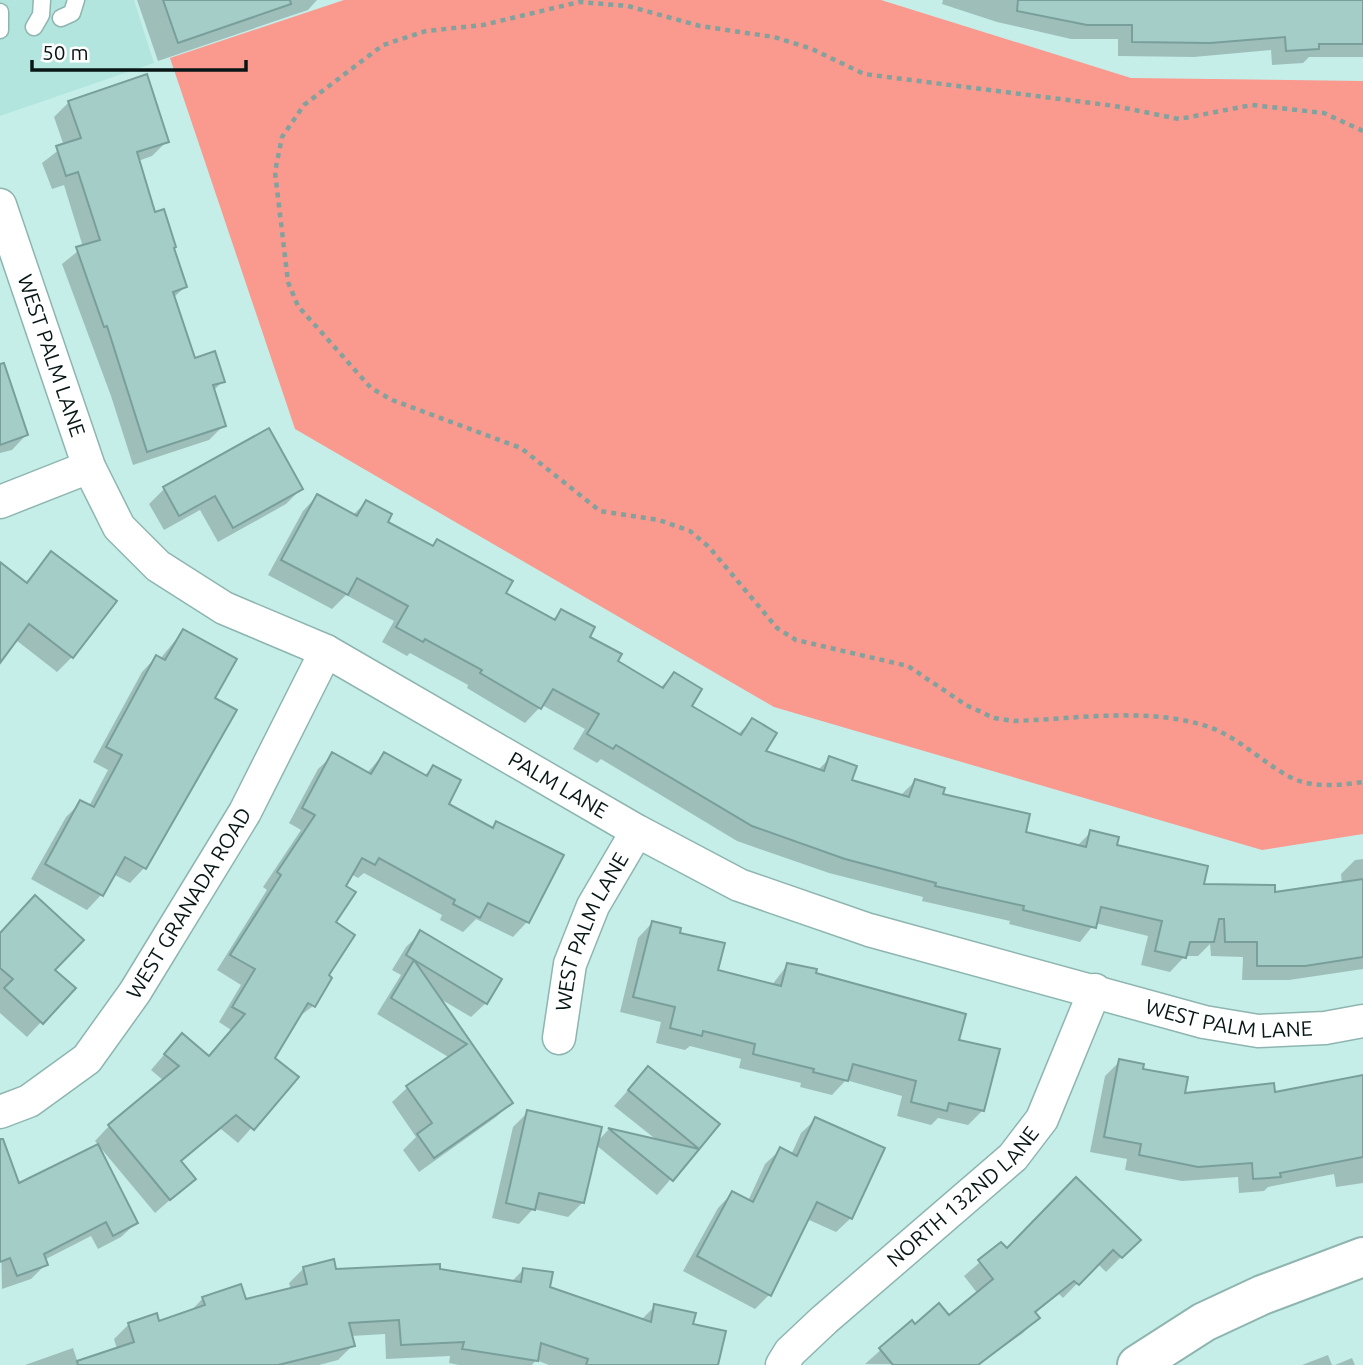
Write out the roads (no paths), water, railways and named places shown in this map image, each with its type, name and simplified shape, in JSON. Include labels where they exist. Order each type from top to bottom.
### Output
[{"type":"street","name":"WEST PALM LANE","points":[[0,205],[89,467]]},
{"type":"street","points":[[0,502],[89,467]]},
{"type":"street","name":"PALM LANE","points":[[89,467],[119,527],[158,566],[223,608],[326,651],[637,831],[739,885],[869,930],[1095,990]]},
{"type":"street","name":"WEST GRANADA ROAD","points":[[0,1112],[29,1101],[87,1059],[135,992],[245,812],[326,651]]},
{"type":"street","name":"WEST PALM LANE","points":[[559,1038],[570,964],[593,906],[637,831]]},
{"type":"street","name":"WEST PALM LANE","points":[[1095,990],[1204,1022],[1258,1031],[1325,1028],[1363,1021]]},
{"type":"street","name":"NORTH 132ND LANE","points":[[782,1365],[790,1352],[824,1320],[1013,1157],[1042,1119],[1095,990]]},
{"type":"street","points":[[1137,1365],[1204,1322],[1262,1295],[1363,1257]]},
{"type":"lane","points":[[34,27],[41,15],[42,0]]},
{"type":"lane","points":[[61,18],[72,13],[76,0]]},
{"type":"lane","points":[[0,12],[0,30]]}]
